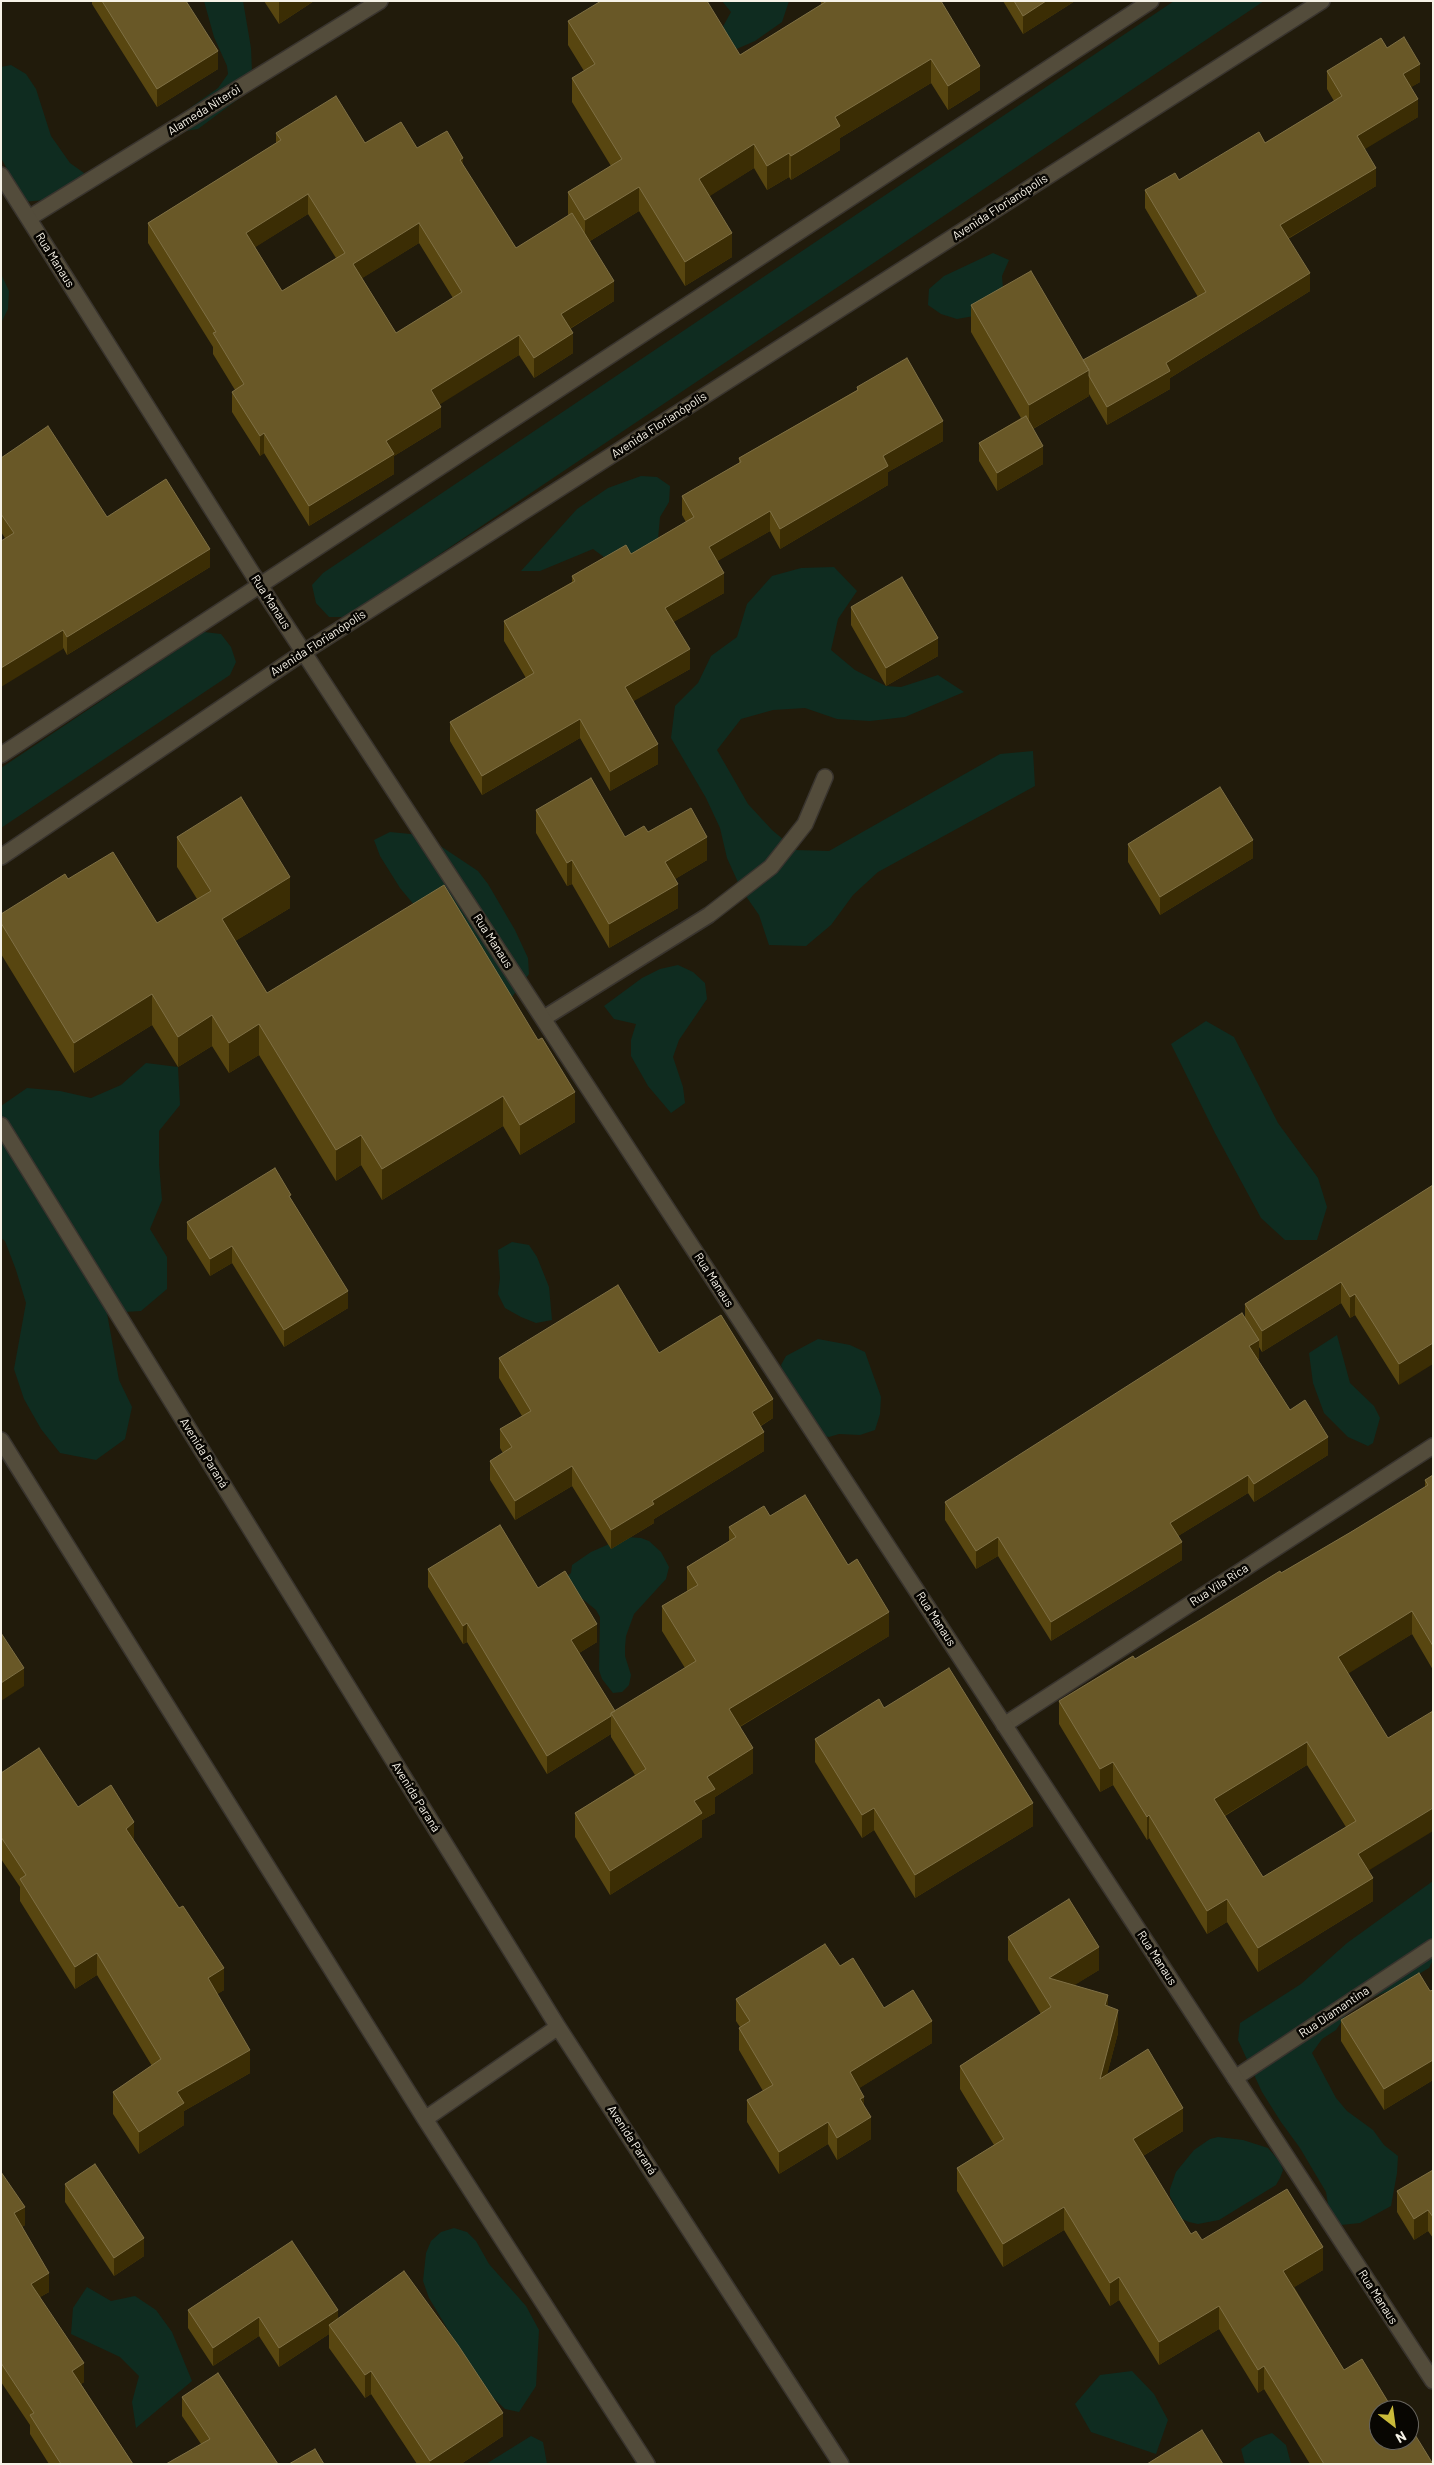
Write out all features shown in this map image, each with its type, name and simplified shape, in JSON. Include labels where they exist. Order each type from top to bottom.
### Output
[{"type":"street","name":"Alameda Niterói","points":[[29,218],[380,1]]},
{"type":"street","points":[[1,755],[1151,1]]},
{"type":"street","name":"Avenida Florianópolis","points":[[1,857],[304,652],[1322,1]]},
{"type":"street","name":"Rua Manaus","points":[[1,175],[304,652],[1433,2381]]},
{"type":"street","points":[[544,1018],[709,915],[771,867],[805,824],[825,776]]},
{"type":"street","name":"Avenida Paraná","points":[[1,1125],[558,2027],[841,2464]]},
{"type":"street","points":[[1,1440],[425,2119],[646,2464]]},
{"type":"street","name":"Rua Vila Rica","points":[[1004,1725],[1433,1446]]},
{"type":"street","name":"Rua Diamantina","points":[[1235,2078],[1433,1947]]},
{"type":"street","points":[[425,2119],[558,2027]]},
{"type":"green space","points":[[204,1],[243,1],[251,48],[252,72],[246,90],[241,97],[198,129],[179,132],[177,123],[180,115],[218,88],[228,74],[227,66],[214,37]]},
{"type":"green space","points":[[722,1],[789,1],[782,22],[755,41],[725,54],[715,41],[731,12]]},
{"type":"green space","points":[[1174,1],[1264,1],[346,617],[329,617],[316,603],[312,585],[323,573]]},
{"type":"green space","points":[[11,65],[26,74],[36,89],[51,136],[70,163],[84,173],[80,184],[55,199],[23,202],[16,194],[11,176],[1,158],[1,67]]},
{"type":"green space","points":[[993,253],[1009,260],[1002,276],[1004,300],[974,316],[957,319],[941,314],[928,305],[929,289],[944,276]]},
{"type":"green space","points":[[1,264],[2,276],[9,291],[8,309],[1,323]]},
{"type":"green space","points":[[641,476],[657,477],[670,486],[669,502],[660,517],[657,550],[608,560],[593,549],[540,571],[521,571],[577,509],[608,488]]},
{"type":"green space","points":[[834,567],[857,591],[838,619],[831,650],[855,670],[886,686],[901,687],[938,675],[964,692],[905,717],[870,721],[837,719],[805,708],[773,710],[741,719],[717,750],[748,804],[772,830],[796,850],[829,851],[1000,754],[1033,751],[1035,786],[878,872],[853,895],[831,925],[806,946],[769,945],[759,915],[741,889],[727,858],[720,828],[706,798],[671,738],[675,706],[698,683],[711,656],[737,637],[747,604],[772,576],[801,568]]},
{"type":"green space","points":[[204,632],[221,634],[231,647],[236,662],[230,675],[1,828],[1,768]]},
{"type":"green space","points":[[390,832],[421,835],[478,871],[488,884],[515,930],[528,958],[529,974],[512,997],[420,912],[400,888],[380,856],[374,840]]},
{"type":"green space","points":[[678,965],[693,972],[705,983],[707,999],[679,1040],[673,1057],[683,1087],[685,1103],[671,1113],[648,1086],[631,1056],[631,1040],[636,1024],[614,1019],[604,1006],[642,978],[660,969]]},
{"type":"green space","points":[[1206,1021],[1234,1037],[1278,1123],[1318,1178],[1327,1207],[1317,1240],[1285,1240],[1261,1218],[1215,1133],[1171,1044]]},
{"type":"green space","points":[[146,1063],[178,1067],[180,1105],[159,1131],[162,1200],[150,1229],[167,1257],[167,1289],[141,1311],[107,1313],[119,1380],[132,1407],[125,1439],[96,1460],[60,1453],[41,1429],[24,1399],[14,1369],[26,1303],[5,1241],[1,1238],[1,1106],[27,1088],[60,1091],[91,1098],[121,1085]]},
{"type":"green space","points":[[512,1242],[529,1245],[537,1257],[549,1287],[552,1320],[536,1323],[505,1308],[498,1294],[500,1278],[498,1250]]},
{"type":"green space","points":[[1337,1335],[1350,1383],[1374,1406],[1380,1418],[1373,1443],[1368,1446],[1348,1437],[1324,1413],[1313,1383],[1309,1353]]},
{"type":"green space","points":[[818,1339],[850,1345],[865,1352],[881,1397],[880,1414],[875,1430],[860,1435],[839,1434],[829,1437],[819,1435],[786,1382],[781,1365],[786,1356]]},
{"type":"green space","points":[[625,1537],[641,1538],[649,1541],[661,1552],[669,1567],[666,1579],[634,1614],[626,1636],[625,1647],[625,1656],[631,1675],[629,1685],[622,1692],[613,1693],[602,1679],[599,1670],[600,1617],[596,1610],[568,1587],[563,1580],[571,1573],[572,1565],[591,1552]]},
{"type":"green space","points":[[1433,1881],[1433,1960],[1429,1968],[1391,1990],[1352,2006],[1336,2030],[1322,2039],[1312,2053],[1336,2098],[1347,2111],[1373,2130],[1384,2145],[1398,2156],[1391,2206],[1360,2223],[1341,2225],[1329,2210],[1326,2192],[1300,2148],[1262,2092],[1238,2040],[1240,2023],[1301,1984],[1347,1943]]},
{"type":"green space","points":[[1218,2137],[1243,2140],[1268,2148],[1280,2162],[1283,2170],[1276,2185],[1219,2220],[1198,2224],[1189,2222],[1182,2219],[1170,2196],[1170,2189],[1176,2172],[1194,2150],[1210,2139]]},
{"type":"green space","points":[[454,2228],[467,2232],[476,2241],[489,2264],[526,2306],[539,2330],[536,2386],[519,2412],[505,2409],[483,2388],[429,2298],[423,2281],[426,2253],[431,2241],[441,2232]]},
{"type":"green space","points":[[87,2287],[111,2301],[135,2296],[156,2310],[172,2332],[192,2381],[136,2428],[132,2402],[139,2376],[120,2357],[71,2334],[73,2308]]},
{"type":"green space","points":[[1132,2371],[1154,2394],[1168,2420],[1156,2454],[1091,2432],[1075,2404],[1100,2375]]},
{"type":"green space","points":[[1272,2433],[1286,2445],[1291,2464],[1245,2464],[1241,2449],[1255,2439]]},
{"type":"green space","points":[[531,2436],[543,2442],[547,2464],[486,2464]]},
{"type":"building","points":[[102,1],[186,1],[218,51],[157,89]]},
{"type":"building","points":[[601,1],[707,1],[740,55],[827,1],[941,1],[980,66],[948,86],[931,59],[835,117],[840,126],[791,156],[789,153],[767,166],[754,144],[699,179],[732,233],[685,262],[639,187],[585,220],[568,192],[622,159],[572,78],[595,64],[568,21]]},
{"type":"building","points":[[1014,1],[1046,1],[1023,16]]},
{"type":"building","points":[[1404,37],[1420,64],[1403,74],[1418,99],[1357,136],[1376,168],[1280,225],[1310,273],[1166,363],[1170,371],[1107,407],[1089,376],[1089,370],[1083,360],[1206,292],[1145,190],[1175,173],[1179,180],[1259,132],[1265,143],[1342,96],[1327,71],[1381,38],[1387,48]]},
{"type":"building","points":[[336,96],[365,143],[401,122],[417,148],[447,131],[463,158],[460,160],[516,248],[572,213],[614,281],[561,314],[573,333],[534,358],[519,335],[431,390],[441,407],[386,441],[394,454],[309,506],[264,433],[260,436],[232,392],[244,384],[213,333],[216,332],[148,223],[281,140],[276,133]],"holes":[[[308,194],[345,253],[282,291],[246,233]],[[419,223],[462,292],[396,333],[353,264]]]},
{"type":"building","points":[[1031,271],[1089,370],[1029,405],[971,305]]},
{"type":"building","points":[[907,358],[943,421],[883,456],[888,466],[780,529],[770,511],[709,547],[724,573],[665,608],[690,649],[625,687],[658,744],[610,772],[580,719],[482,776],[450,722],[534,673],[504,621],[575,581],[572,576],[626,545],[631,554],[694,517],[682,496],[741,462],[739,458],[858,390],[857,387]]},
{"type":"building","points":[[1026,416],[1043,446],[997,473],[979,443]]},
{"type":"building","points":[[48,426],[107,517],[166,479],[210,549],[67,637],[63,630],[1,668],[1,541],[14,533],[1,514],[1,458]]},
{"type":"building","points":[[902,577],[938,638],[886,668],[851,607]]},
{"type":"building","points":[[591,778],[625,837],[644,826],[648,832],[691,808],[707,837],[665,862],[678,884],[609,924],[572,860],[567,863],[536,810]]},
{"type":"building","points":[[1220,787],[1253,840],[1160,897],[1128,844]]},
{"type":"building","points":[[241,797],[290,877],[222,919],[267,993],[444,885],[538,1040],[542,1038],[575,1092],[520,1125],[503,1096],[382,1169],[361,1135],[336,1150],[259,1024],[229,1043],[212,1015],[178,1037],[152,994],[74,1043],[1,923],[1,914],[65,874],[68,879],[113,852],[157,923],[211,891],[177,837]]},
{"type":"building","points":[[275,1168],[291,1195],[289,1196],[348,1291],[284,1330],[232,1246],[210,1259],[187,1222]]},
{"type":"building","points":[[1433,1185],[1433,1343],[1399,1364],[1355,1294],[1350,1297],[1341,1282],[1262,1331],[1245,1304]]},
{"type":"building","points":[[618,1285],[659,1353],[721,1315],[773,1399],[752,1412],[764,1432],[652,1501],[654,1504],[611,1530],[572,1466],[515,1501],[490,1461],[512,1447],[500,1429],[531,1411],[499,1358]]},
{"type":"building","points":[[1242,1313],[1259,1340],[1249,1346],[1290,1410],[1305,1400],[1328,1437],[1254,1484],[1248,1475],[1170,1523],[1182,1542],[1051,1622],[998,1537],[976,1551],[945,1502]]},
{"type":"building","points":[[1433,1475],[1433,1646],[1412,1611],[1338,1657],[1388,1738],[1433,1711],[1433,1808],[1358,1854],[1373,1878],[1258,1948],[1227,1899],[1207,1911],[1149,1815],[1147,1817],[1113,1762],[1100,1769],[1059,1701],[1133,1656],[1135,1659],[1280,1571],[1281,1573],[1351,1532],[1428,1485],[1425,1480]],"holes":[[[1307,1742],[1356,1821],[1263,1877],[1214,1799]]]},
{"type":"building","points":[[805,1495],[848,1565],[857,1559],[889,1612],[729,1709],[753,1748],[707,1777],[715,1789],[694,1801],[702,1813],[610,1871],[575,1813],[646,1769],[611,1713],[696,1661],[662,1606],[698,1585],[687,1567],[736,1537],[729,1527],[764,1506],[770,1516]]},
{"type":"building","points":[[500,1525],[538,1588],[565,1571],[597,1624],[571,1640],[615,1711],[611,1713],[611,1716],[547,1756],[467,1623],[463,1626],[428,1569]]},
{"type":"building","points":[[1,1633],[24,1668],[1,1683]]},
{"type":"building","points":[[949,1668],[1033,1803],[915,1875],[874,1808],[862,1815],[815,1739],[879,1699],[884,1708]]},
{"type":"building","points":[[39,1748],[78,1807],[111,1785],[134,1822],[126,1829],[179,1908],[183,1906],[224,1968],[208,1978],[250,2050],[177,2092],[184,2103],[139,2132],[113,2092],[161,2059],[97,1953],[75,1967],[20,1879],[26,1875],[1,1837],[1,1773]]},
{"type":"building","points":[[1069,1899],[1099,1947],[1049,1978],[1108,1995],[1105,2005],[1118,2010],[1100,2079],[1148,2049],[1183,2108],[1133,2139],[1191,2234],[1196,2231],[1202,2240],[1287,2189],[1323,2247],[1283,2271],[1344,2370],[1362,2359],[1387,2400],[1369,2400],[1369,2450],[1419,2450],[1419,2441],[1433,2464],[1324,2464],[1264,2366],[1258,2370],[1219,2306],[1159,2342],[1119,2277],[1110,2283],[1064,2207],[1003,2244],[957,2168],[1004,2139],[960,2066],[1051,2007],[1008,1937]]},
{"type":"building","points":[[825,1944],[840,1966],[853,1958],[884,2008],[913,1990],[932,2021],[850,2072],[864,2097],[860,2099],[871,2117],[837,2138],[828,2122],[779,2152],[747,2100],[773,2085],[739,2028],[750,2021],[736,1999]]},
{"type":"building","points":[[1419,1973],[1430,1991],[1433,1990],[1433,2060],[1384,2089],[1341,2020]]},
{"type":"building","points":[[95,2164],[144,2238],[114,2258],[65,2184]]},
{"type":"building","points":[[1433,2170],[1433,2217],[1428,2210],[1414,2219],[1397,2191]]},
{"type":"building","points":[[1,2172],[25,2207],[14,2213],[49,2273],[31,2284],[84,2363],[72,2371],[133,2464],[61,2464],[30,2415],[34,2413],[1,2363]]},
{"type":"building","points":[[292,2241],[338,2310],[279,2348],[259,2317],[213,2348],[188,2310]]},
{"type":"building","points":[[404,2271],[458,2345],[503,2413],[430,2461],[371,2371],[365,2375],[329,2325]]},
{"type":"building","points":[[218,2373],[278,2464],[166,2464],[210,2439],[182,2397]]},
{"type":"building","points":[[1202,2430],[1223,2464],[1147,2464]]},
{"type":"building","points":[[315,2449],[324,2464],[289,2464]]}]
